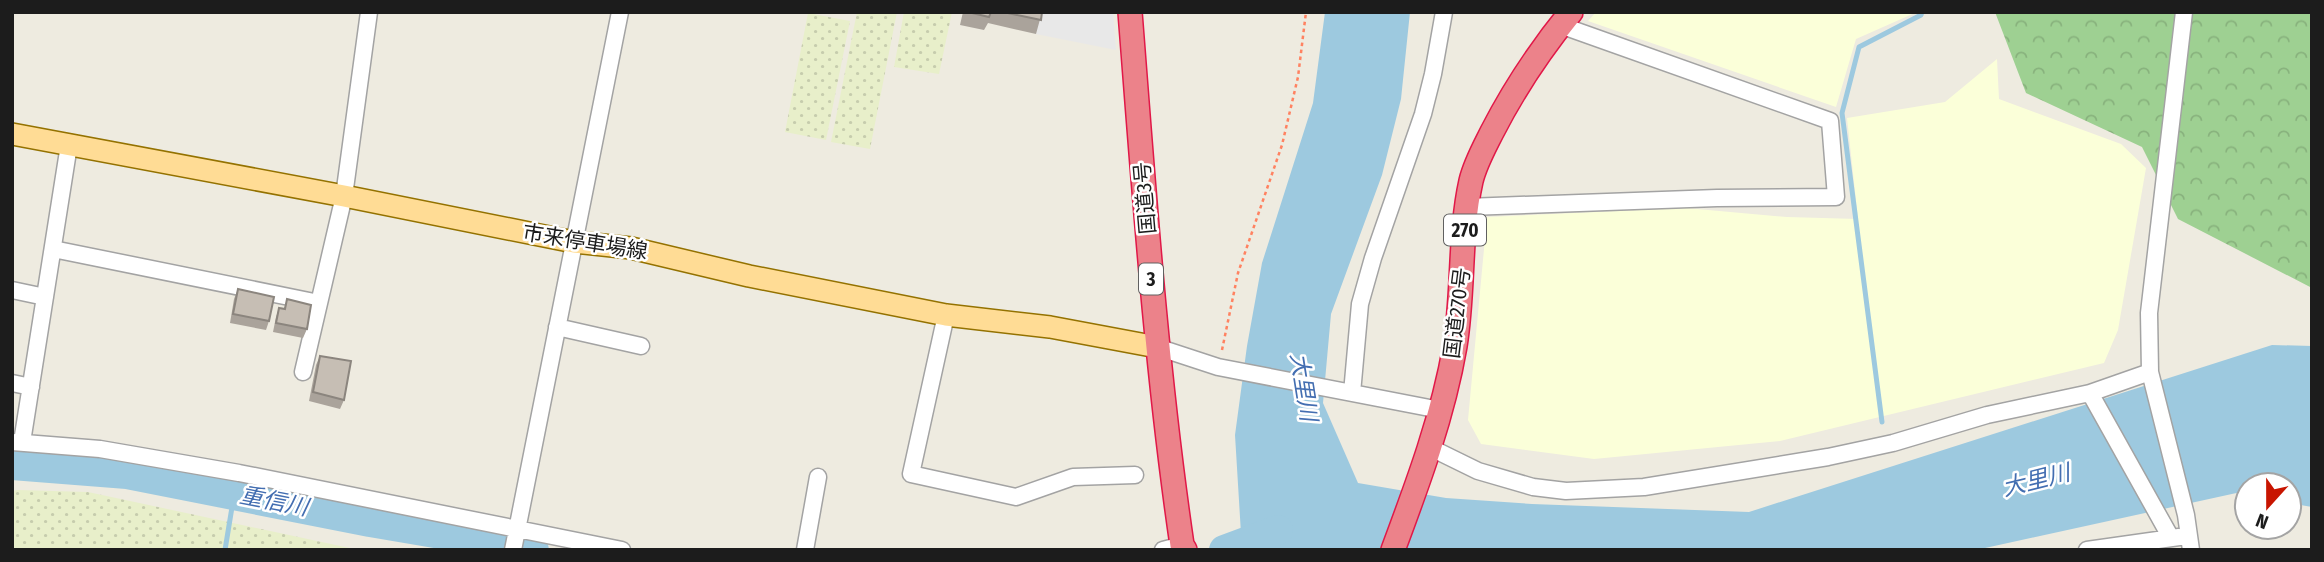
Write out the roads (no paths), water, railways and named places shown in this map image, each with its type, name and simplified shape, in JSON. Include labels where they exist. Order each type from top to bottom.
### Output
[{"type":"highway","name":"国道3号","points":[[1130,12],[1157,347],[1177,548]]},
{"type":"highway","name":"国道270号","points":[[1393,550],[1422,472],[1455,346],[1467,208],[1472,180],[1509,99],[1565,19]]},
{"type":"main road","name":"市来停車場線","points":[[12,134],[574,242],[631,248],[749,276],[946,315],[1050,327],[1157,347]]},
{"type":"street","points":[[303,372],[344,196],[369,12]]},
{"type":"street","points":[[513,550],[620,12]]},
{"type":"street","points":[[1348,393],[1360,304],[1373,258],[1423,114],[1444,12]]},
{"type":"street","points":[[2184,12],[2148,313],[2152,376],[2186,515],[2190,543]]},
{"type":"street","points":[[1467,208],[1717,198],[1836,197],[1830,121],[1565,19]]},
{"type":"street","points":[[69,145],[31,387],[17,442],[100,449],[622,550]]},
{"type":"street","points":[[53,249],[319,303]]},
{"type":"street","points":[[12,290],[45,297]]},
{"type":"street","points":[[946,315],[911,474],[1016,497],[1073,477],[1135,475]]},
{"type":"street","points":[[557,327],[641,346]]},
{"type":"street","points":[[1157,347],[1223,368],[1440,410]]},
{"type":"street","points":[[1429,447],[1478,471],[1533,487],[1566,491],[1644,487],[1828,457],[1893,443],[1987,415],[2092,396],[2152,376]]},
{"type":"street","points":[[12,383],[31,387]]},
{"type":"street","points":[[2092,396],[2168,532],[2190,543]]},
{"type":"street","points":[[805,550],[818,477]]},
{"type":"street","points":[[2087,550],[2168,532]]},
{"type":"water","name":"大里川","points":[[1325,12],[1410,12],[1401,99],[1382,175],[1331,314],[1323,403],[1358,483],[1446,498],[1749,512],[2272,345],[2312,346],[2312,507],[2303,505],[2303,471],[2233,471],[2233,494],[1976,550],[1242,550],[1235,435],[1247,346],[1262,263],[1313,103]]},
{"type":"waterway","points":[[1882,422],[1842,113],[1859,47],[1921,15],[1922,12]]},
{"type":"waterway","name":"重信川","points":[[12,465],[127,474],[370,522],[534,550]]},
{"type":"waterway","points":[[225,550],[234,495]]},
{"type":"waterway","name":"重信川","points":[[1224,550],[1278,530]]}]
